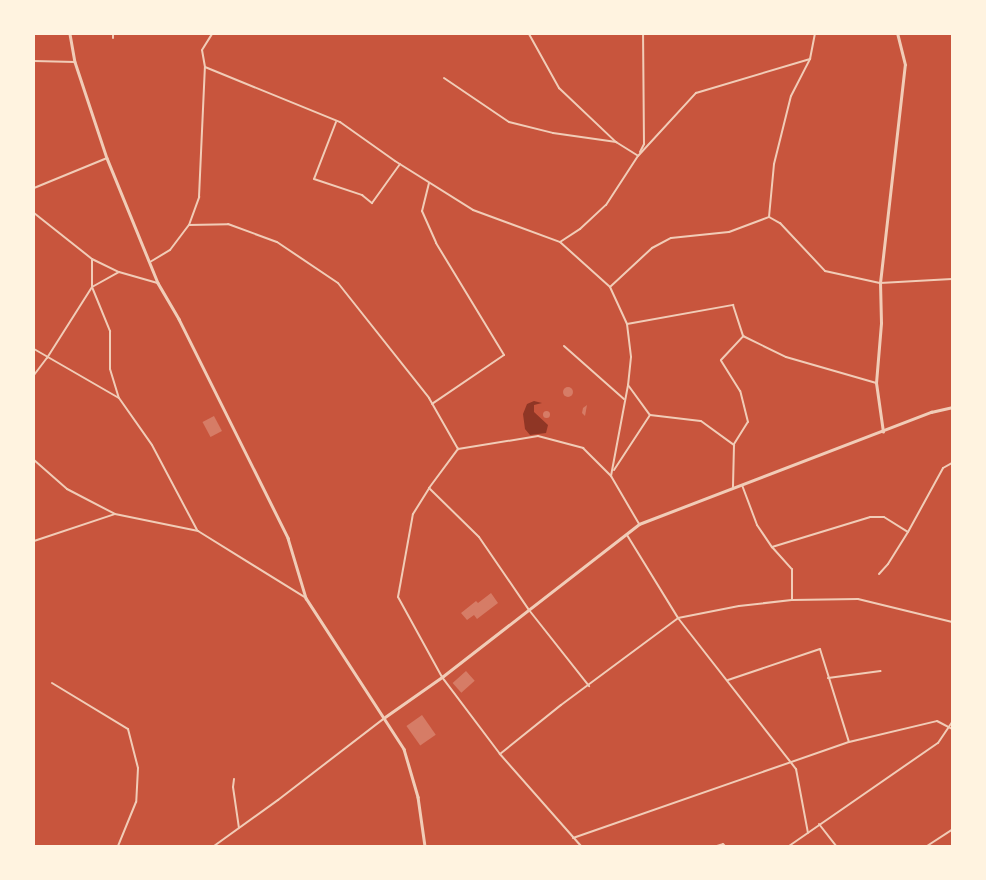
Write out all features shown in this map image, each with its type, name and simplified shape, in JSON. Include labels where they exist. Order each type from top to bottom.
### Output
[{"type":"street","points":[[70,34],[75,62],[106,158],[158,283],[179,319],[288,538],[306,598],[404,749],[418,797],[425,846]]},
{"type":"street","points":[[113,34],[114,38]]},
{"type":"street","points":[[150,262],[170,250],[189,225],[199,197],[205,67],[202,50],[212,34]]},
{"type":"street","points":[[529,34],[559,88],[616,142],[638,156]]},
{"type":"street","points":[[560,242],[580,228],[606,205],[644,144],[643,34]]},
{"type":"street","points":[[769,217],[774,164],[789,105],[810,60],[815,34]]},
{"type":"street","points":[[883,432],[876,383],[881,323],[880,283],[905,65],[897,34]]},
{"type":"street","points":[[638,156],[696,93],[810,60]]},
{"type":"street","points":[[34,61],[75,62]]},
{"type":"street","points":[[205,67],[336,121],[473,210],[560,242],[610,287],[627,324],[631,357],[613,472]]},
{"type":"street","points":[[444,78],[509,122],[553,133],[616,142]]},
{"type":"street","points":[[336,121],[314,179],[362,195],[372,202],[400,164]]},
{"type":"street","points":[[34,188],[106,158]]},
{"type":"street","points":[[429,183],[422,210],[429,227],[436,243],[504,355],[432,404]]},
{"type":"street","points":[[34,213],[92,259],[119,272],[158,283]]},
{"type":"street","points":[[610,287],[652,248],[671,238],[729,232],[769,217],[780,223],[825,271],[880,283],[952,279]]},
{"type":"street","points":[[189,225],[228,224],[277,242],[338,283],[432,404],[458,448]]},
{"type":"street","points":[[92,259],[92,287],[110,331],[110,369],[119,398],[152,445],[198,531]]},
{"type":"street","points":[[34,375],[92,287],[119,272]]},
{"type":"street","points":[[627,324],[733,305],[743,336],[786,357],[876,383]]},
{"type":"street","points":[[733,487],[734,445],[748,422],[740,391],[721,360],[743,336]]},
{"type":"street","points":[[564,346],[624,399]]},
{"type":"street","points":[[34,349],[119,398]]},
{"type":"street","points":[[628,385],[650,415],[701,422],[734,445]]},
{"type":"street","points":[[214,846],[442,676],[639,524],[931,412],[952,407]]},
{"type":"street","points":[[611,476],[650,415]]},
{"type":"street","points":[[581,846],[500,754],[442,676],[398,597],[413,514],[428,488],[458,448],[538,436],[583,448],[611,476],[639,524]]},
{"type":"street","points":[[34,460],[67,489],[116,514],[198,531],[306,598]]},
{"type":"street","points":[[879,574],[888,564],[908,532],[942,468],[952,463]]},
{"type":"street","points":[[742,485],[757,525],[772,547],[792,569],[792,600]]},
{"type":"street","points":[[428,488],[479,537],[529,610],[589,686]]},
{"type":"street","points":[[34,541],[116,514]]},
{"type":"street","points":[[772,547],[870,517],[884,517],[908,532]]},
{"type":"street","points":[[627,535],[678,618],[796,769],[808,833]]},
{"type":"street","points":[[500,754],[561,705],[678,618],[739,606],[792,600],[858,598],[952,622]]},
{"type":"street","points":[[728,680],[820,649],[850,742]]},
{"type":"street","points":[[828,678],[882,671]]},
{"type":"street","points":[[52,683],[128,729],[138,768],[136,802],[118,846]]},
{"type":"street","points":[[573,838],[790,761],[850,742],[937,721],[952,730]]},
{"type":"street","points":[[789,846],[938,743],[952,722]]},
{"type":"street","points":[[234,779],[233,787],[239,828]]},
{"type":"street","points":[[819,824],[836,846]]},
{"type":"street","points":[[927,846],[952,830]]},
{"type":"street","points":[[717,846],[723,844],[725,846]]},
{"type":"shaded area","points":[[534,401],[542,403],[534,405],[534,412],[548,425],[546,433],[530,435],[525,429],[523,414],[527,404]]},
{"type":"building","points":[[566,387],[570,387],[573,392],[572,396],[566,397],[563,394],[563,390]]},
{"type":"building","points":[[587,405],[585,416],[582,413],[583,408]]},
{"type":"building","points":[[546,411],[549,414],[546,417],[543,414]]},
{"type":"building","points":[[214,416],[222,431],[211,437],[203,422]]},
{"type":"building","points":[[491,593],[498,603],[477,619],[474,615],[467,620],[461,613],[476,601],[478,603]]},
{"type":"building","points":[[466,671],[475,681],[461,693],[453,683]]},
{"type":"building","points":[[422,715],[436,735],[420,746],[406,726]]}]
